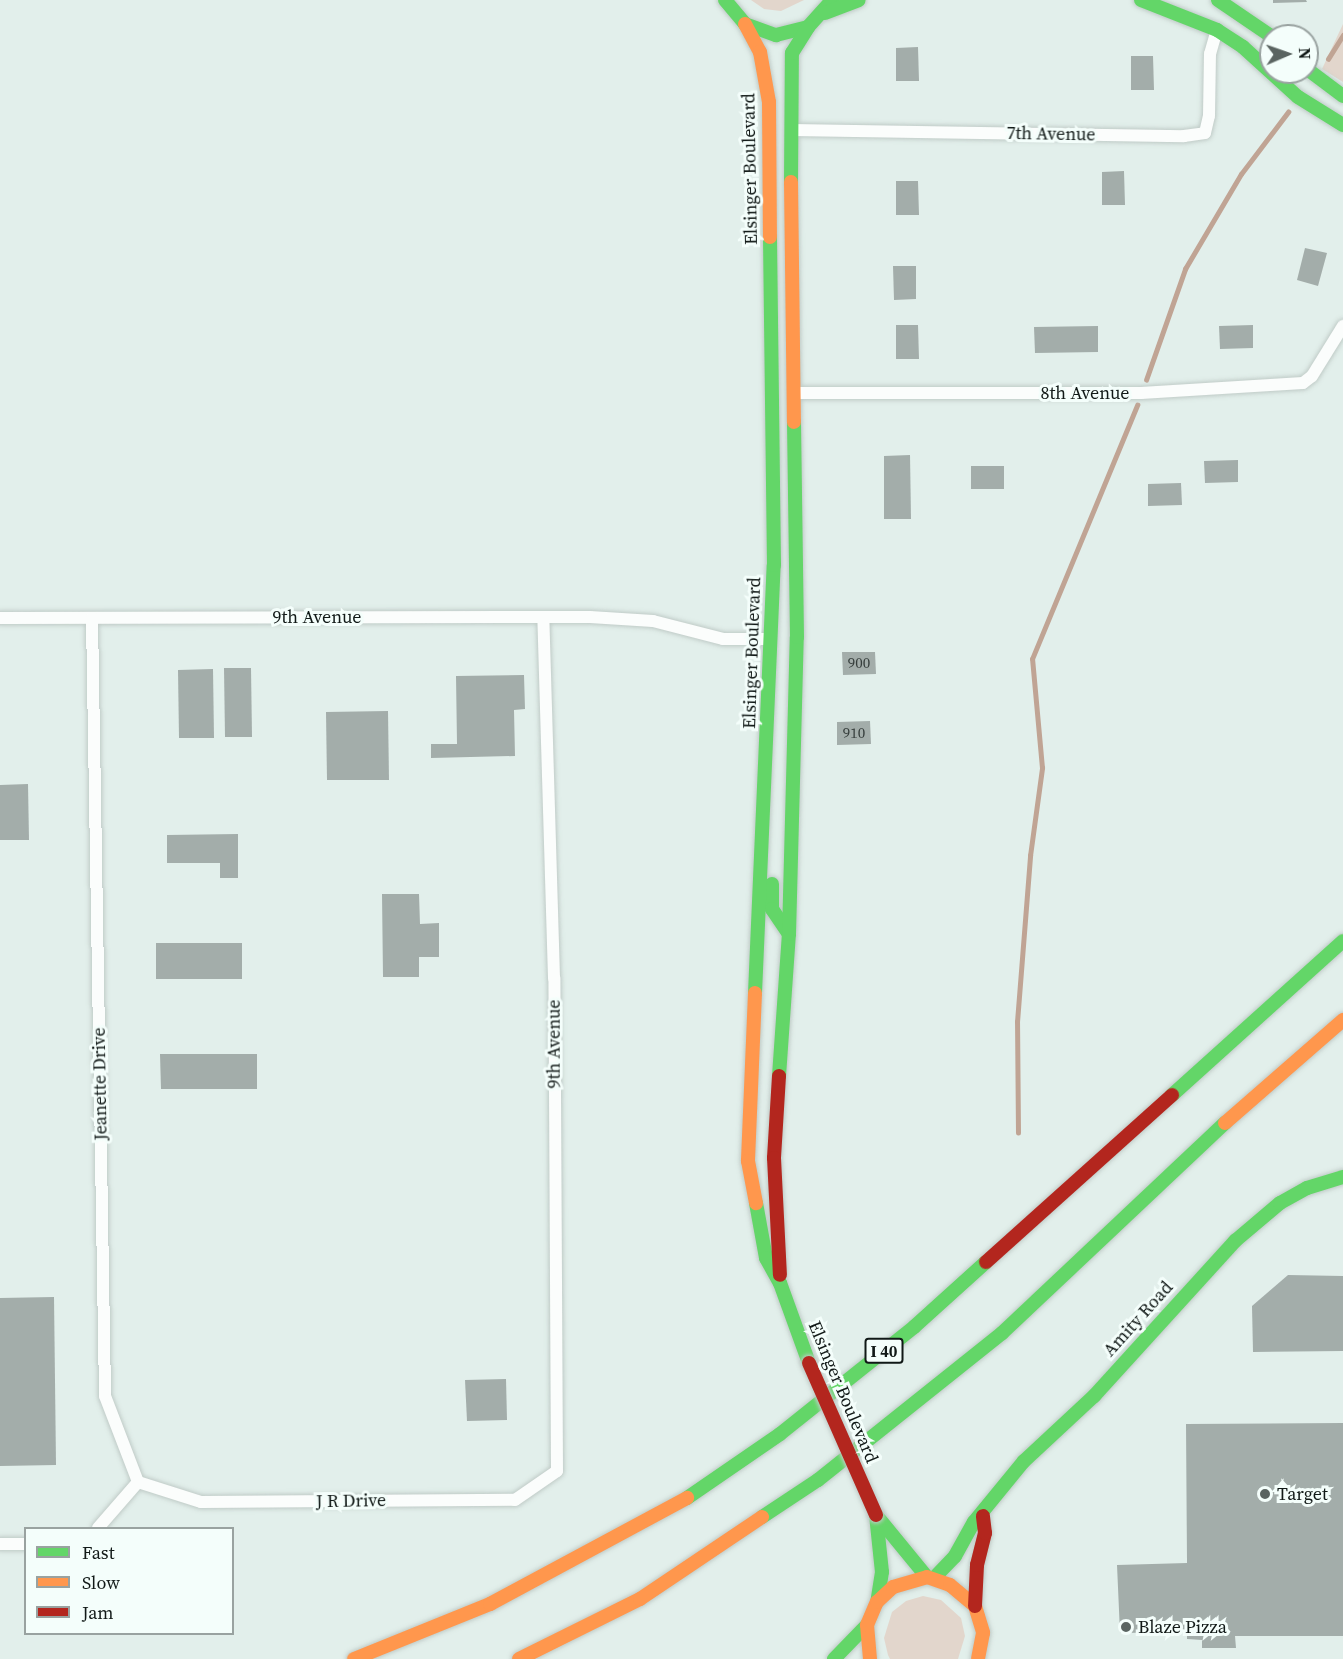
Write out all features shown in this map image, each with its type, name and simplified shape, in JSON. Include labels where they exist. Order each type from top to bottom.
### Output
[{"type":"main road","name":"Elsinger Boulevard","points":[[725,0],[745,24],[760,52],[769,102],[774,565],[748,1161],[758,1229],[766,1258],[780,1283],[809,1363],[876,1515],[882,1572],[877,1602],[867,1625]]},
{"type":"main road","points":[[825,13],[832,0]]},
{"type":"main road","points":[[745,24],[776,35],[808,27],[825,13],[859,0]]},
{"type":"main road","points":[[1141,0],[1217,30],[1243,47],[1298,97],[1343,125]]},
{"type":"main road","points":[[1218,0],[1259,28]]},
{"type":"main road","name":"Elsinger Boulevard","points":[[780,1283],[774,1158],[789,934],[797,637],[797,393],[790,61],[808,27]]},
{"type":"main road","points":[[1319,78],[1343,96]]},
{"type":"main road","points":[[770,639],[797,637]]},
{"type":"main road","points":[[765,794],[773,825],[771,902],[774,914],[789,934]]},
{"type":"main road","name":"I 40","points":[[354,1659],[490,1604],[681,1502],[780,1434],[914,1327],[1343,941]]},
{"type":"main road","points":[[519,1659],[640,1599],[818,1480],[1002,1333],[1193,1152],[1343,1020]]},
{"type":"main road","name":"Amity Road","points":[[931,1577],[955,1556],[974,1522],[983,1516],[1024,1461],[1094,1396],[1253,1224],[1307,1188],[1343,1177]]},
{"type":"main road","name":"Elsinger Boulevard","points":[[876,1515],[931,1577]]},
{"type":"main road","points":[[978,1659],[983,1633],[975,1606],[977,1565],[985,1533],[983,1516]]},
{"type":"main road","points":[[877,1602],[893,1587],[931,1577],[959,1590],[975,1606]]},
{"type":"main road","points":[[834,1659],[867,1625]]},
{"type":"main road","points":[[867,1625],[870,1659]]},
{"type":"street","name":"7th Avenue","points":[[792,130],[1185,136],[1204,133],[1209,116],[1210,54],[1217,30]]},
{"type":"street","name":"8th Avenue","points":[[797,393],[1141,393],[1303,383],[1312,376],[1343,326]]},
{"type":"street","name":"9th Avenue","points":[[543,617],[554,978],[557,1471]]},
{"type":"street","name":"9th Avenue","points":[[0,618],[543,617],[653,621],[723,639],[770,639]]},
{"type":"street","name":"Jeanette Drive","points":[[92,618],[105,1396],[138,1482]]},
{"type":"street","name":"J R Drive","points":[[138,1482],[201,1502],[515,1500],[557,1471]]},
{"type":"street","points":[[99,1527],[138,1482]]},
{"type":"street","points":[[0,1544],[24,1544]]},
{"type":"shaded area","points":[[751,0],[804,0],[781,11],[764,9]]},
{"type":"shaded area","points":[[1343,24],[1343,82],[1322,69]]},
{"type":"shaded area","points":[[923,1596],[941,1600],[961,1618],[965,1636],[958,1659],[890,1659],[884,1638],[892,1612],[906,1601]]},
{"type":"building","points":[[1273,0],[1306,0],[1307,2],[1273,3]]},
{"type":"building","points":[[918,47],[919,81],[896,81],[896,48]]},
{"type":"building","points":[[1131,56],[1153,56],[1154,90],[1131,90]]},
{"type":"building","points":[[1124,171],[1125,205],[1102,205],[1102,172]]},
{"type":"building","points":[[896,181],[918,181],[919,215],[896,215]]},
{"type":"building","points":[[1305,248],[1327,253],[1318,286],[1297,280]]},
{"type":"building","points":[[893,266],[916,266],[916,299],[894,300]]},
{"type":"building","points":[[896,325],[918,325],[919,359],[896,359]]},
{"type":"building","points":[[1253,325],[1253,348],[1220,349],[1219,326]]},
{"type":"building","points":[[1098,326],[1098,352],[1035,353],[1034,327]]},
{"type":"building","points":[[910,455],[911,519],[884,519],[884,456]]},
{"type":"building","points":[[1238,460],[1238,482],[1205,483],[1204,461]]},
{"type":"building","points":[[971,466],[1004,466],[1004,489],[971,489]]},
{"type":"building","points":[[1181,483],[1182,505],[1148,506],[1148,484]]},
{"type":"building","points":[[842,652],[875,652],[876,674],[843,675]]},
{"type":"building","points":[[224,668],[251,668],[252,737],[225,737]]},
{"type":"building","points":[[213,669],[214,738],[179,738],[178,670]]},
{"type":"building","points":[[524,675],[525,709],[514,710],[515,756],[431,758],[431,744],[457,744],[456,676]]},
{"type":"building","points":[[388,711],[389,780],[327,780],[326,712]]},
{"type":"building","points":[[870,721],[871,744],[837,745],[837,722]]},
{"type":"building","points":[[28,784],[29,840],[0,840],[0,785]]},
{"type":"building","points":[[238,834],[238,878],[220,878],[220,863],[167,863],[167,835]]},
{"type":"building","points":[[382,894],[419,894],[420,924],[439,923],[439,957],[419,957],[419,977],[383,977]]},
{"type":"building","points":[[156,943],[242,943],[242,979],[156,979]]},
{"type":"building","points":[[160,1054],[257,1054],[257,1089],[161,1089]]},
{"type":"building","points":[[1288,1275],[1343,1276],[1343,1351],[1253,1352],[1252,1306]]},
{"type":"building","points":[[54,1297],[56,1465],[0,1466],[0,1298]]},
{"type":"building","points":[[506,1379],[507,1420],[467,1421],[465,1380]]},
{"type":"building","name":"Target","points":[[1343,1423],[1343,1636],[1235,1636],[1236,1648],[1202,1648],[1202,1640],[1187,1639],[1187,1632],[1120,1633],[1117,1565],[1187,1563],[1186,1424]]},
{"type":"waterway","points":[[1328,59],[1343,35]]},
{"type":"waterway","points":[[1146,380],[1185,269],[1241,174],[1288,112]]},
{"type":"waterway","points":[[1018,1133],[1017,1022],[1030,856],[1042,768],[1032,659],[1137,405]]},
{"type":"traffic: fast","points":[[725,0],[745,24],[776,35],[808,27],[832,0]]},
{"type":"traffic: fast","points":[[825,13],[859,0]]},
{"type":"traffic: fast","points":[[1141,0],[1217,30],[1243,47],[1298,97],[1343,125]]},
{"type":"traffic: fast","points":[[1218,0],[1259,28]]},
{"type":"traffic: fast","points":[[791,182],[792,53],[808,27]]},
{"type":"traffic: fast","points":[[1319,78],[1343,96]]},
{"type":"traffic: fast","points":[[755,993],[774,565],[770,237]]},
{"type":"traffic: fast","points":[[779,1076],[789,934],[797,637],[794,422]]},
{"type":"traffic: fast","points":[[772,884],[772,909],[789,934]]},
{"type":"traffic: fast","points":[[1172,1095],[1343,941]]},
{"type":"traffic: fast","points":[[762,1517],[818,1480],[1002,1333],[1225,1123]]},
{"type":"traffic: fast","points":[[934,1578],[955,1556],[974,1522],[1024,1461],[1094,1396],[1235,1241],[1280,1203],[1307,1188],[1343,1177]]},
{"type":"traffic: fast","points":[[756,1203],[766,1258],[780,1283],[809,1363]]},
{"type":"traffic: fast","points":[[687,1498],[780,1434],[914,1327],[986,1262]]},
{"type":"traffic: fast","points":[[876,1515],[882,1572],[877,1602]]},
{"type":"traffic: fast","points":[[876,1515],[927,1577]]},
{"type":"traffic: fast","points":[[834,1659],[867,1625]]},
{"type":"traffic: slow","points":[[745,24],[760,52],[769,102],[770,237]]},
{"type":"traffic: slow","points":[[791,182],[794,422]]},
{"type":"traffic: slow","points":[[755,993],[748,1161],[756,1203]]},
{"type":"traffic: slow","points":[[1225,1123],[1343,1020]]},
{"type":"traffic: slow","points":[[354,1659],[490,1604],[687,1498]]},
{"type":"traffic: slow","points":[[519,1659],[640,1599],[762,1517]]},
{"type":"traffic: slow","points":[[870,1659],[867,1625],[877,1602],[893,1587],[927,1577],[950,1585],[975,1606],[983,1633],[978,1659]]},
{"type":"traffic: jam","points":[[779,1076],[774,1158],[780,1275]]},
{"type":"traffic: jam","points":[[986,1262],[1172,1095]]},
{"type":"traffic: jam","points":[[809,1363],[876,1515]]},
{"type":"traffic: jam","points":[[975,1606],[977,1565],[985,1533],[983,1516]]},
{"type":"place","name":"Target","points":[[1265,1494]]},
{"type":"place","name":"Blaze Pizza","points":[[1126,1627]]}]
